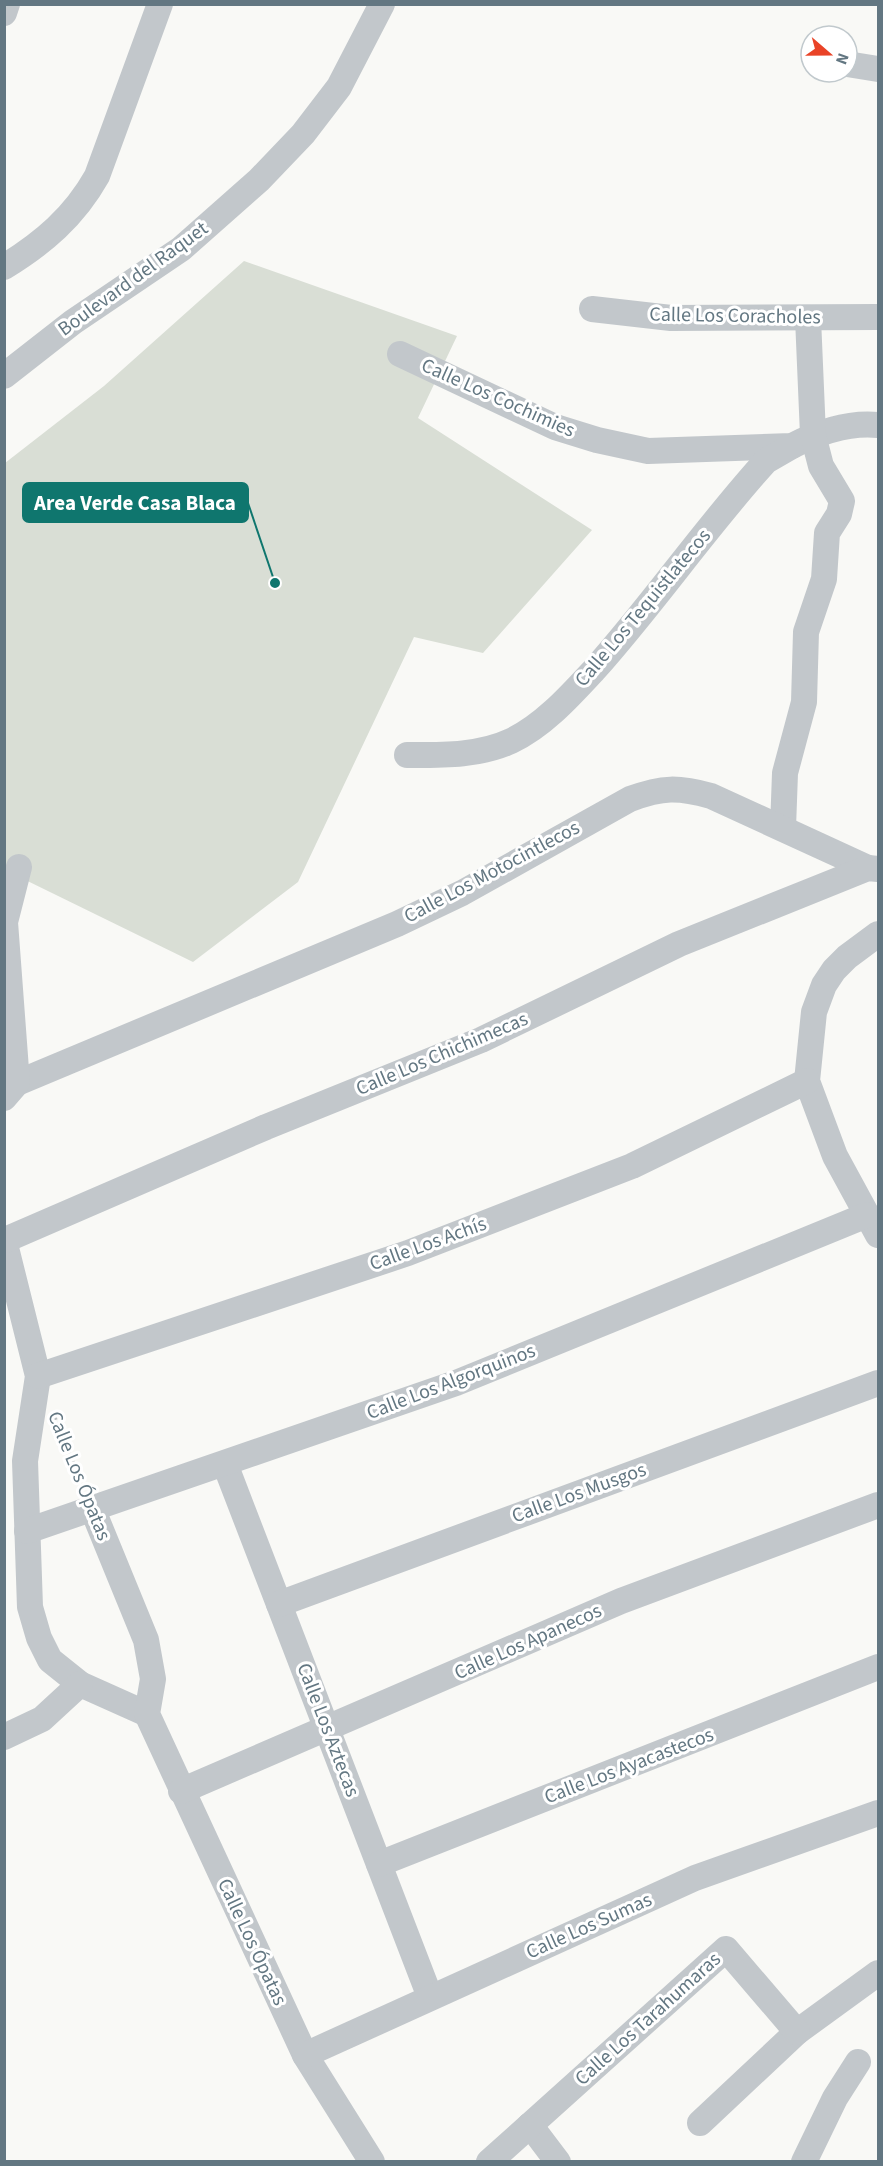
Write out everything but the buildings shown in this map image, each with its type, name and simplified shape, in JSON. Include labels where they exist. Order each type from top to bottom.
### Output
[{"type":"street","points":[[4,13],[7,4]]},
{"type":"street","points":[[4,267],[51,235],[84,200],[96,176],[160,4]]},
{"type":"street","name":"Boulevard del Raquet","points":[[4,375],[73,322],[182,249],[259,180],[303,134],[339,87],[382,4]]},
{"type":"street","points":[[859,66],[879,69]]},
{"type":"street","name":"Calle Los Coracholes","points":[[592,309],[672,318],[879,317]]},
{"type":"street","points":[[783,828],[785,773],[804,702],[806,632],[824,579],[827,532],[839,514],[842,501],[821,466],[802,441],[808,318]]},
{"type":"street","name":"Calle Los Cochimies","points":[[400,354],[555,427],[597,440],[648,451],[802,441],[862,423],[879,425]]},
{"type":"street","name":"Calle Los Tequistlatecos","points":[[407,755],[452,755],[490,748],[510,741],[530,729],[571,695],[616,645],[765,461],[802,441]]},
{"type":"street","name":"Calle Los Motocintlecos","points":[[11,1091],[398,924],[462,893],[598,815],[657,789],[684,788],[711,796],[873,868]]},
{"type":"street","points":[[11,1091],[5,922],[19,867]]},
{"type":"street","name":"Calle Los Chichimecas","points":[[4,1240],[266,1127],[481,1040],[679,944],[873,868]]},
{"type":"street","points":[[873,1225],[835,1156],[807,1081],[814,1012],[825,985],[834,970],[847,957],[879,934]]},
{"type":"street","name":"Calle Los Achís","points":[[38,1376],[408,1253],[632,1166],[807,1081]]},
{"type":"street","name":"Calle Los Algorquinos","points":[[27,1532],[456,1383],[873,1225]]},
{"type":"street","name":"Calle Los Ópatas","points":[[4,1240],[38,1376],[25,1461],[30,1607],[39,1638],[50,1660],[80,1684],[147,1714]]},
{"type":"street","name":"Calle Los Musgos","points":[[279,1604],[879,1383]]},
{"type":"street","name":"Calle Los Aztecas","points":[[225,1464],[430,1997]]},
{"type":"street","name":"Calle Los Apanecos","points":[[182,1791],[621,1601],[879,1505]]},
{"type":"street","name":"Calle Los Ópatas","points":[[92,1508],[146,1640],[153,1679],[147,1714],[305,2055],[372,2162]]},
{"type":"street","name":"Calle Los Ayacastecos","points":[[379,1864],[879,1667]]},
{"type":"street","points":[[4,1737],[42,1719],[80,1684]]},
{"type":"street","name":"Calle Los Sumas","points":[[305,2055],[695,1878],[854,1824],[879,1813]]},
{"type":"street","name":"Calle Los Tarahumaras","points":[[489,2162],[726,1949],[797,2032]]},
{"type":"street","points":[[700,2124],[797,2032],[879,1973]]},
{"type":"street","points":[[804,2162],[835,2098],[858,2062]]},
{"type":"street","points":[[530,2126],[558,2162]]},
{"type":"path","name":"Calle Los Ópatas","points":[[51,1409],[92,1508]]},
{"type":"shaded area","points":[[244,261],[457,336],[418,418],[592,530],[483,653],[414,637],[298,882],[193,962],[5,870],[5,463],[104,386]]},
{"type":"place","name":"Area Verde Casa Blaca","points":[[275,583]]}]
